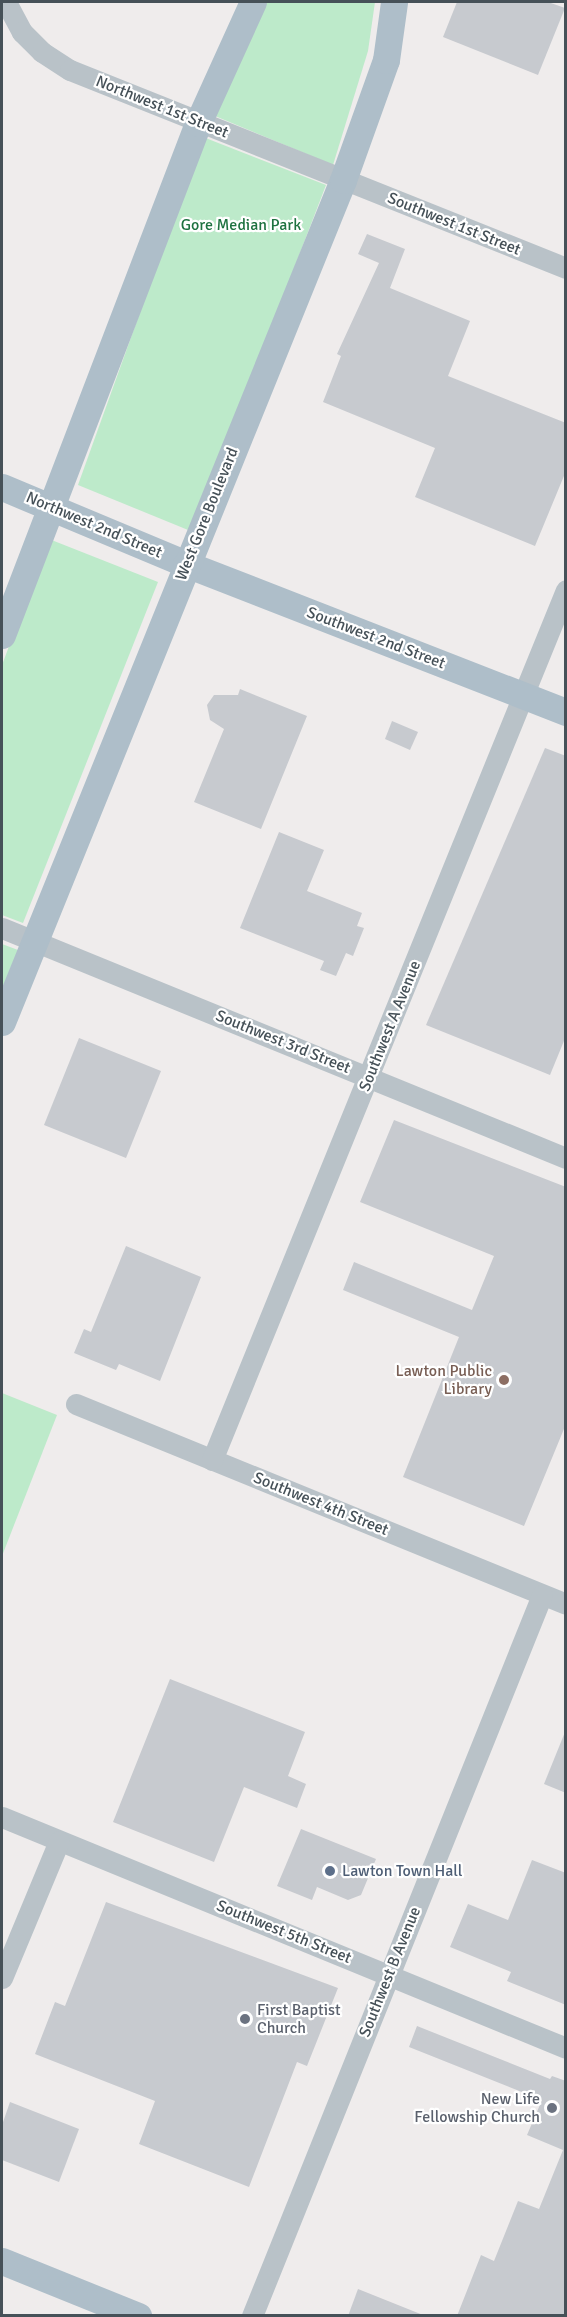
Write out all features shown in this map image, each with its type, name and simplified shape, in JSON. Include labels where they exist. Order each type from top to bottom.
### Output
[{"type":"main road","points":[[2,634],[198,123],[253,2]]},
{"type":"main road","name":"West Gore Boulevard","points":[[2,1022],[186,564],[344,180],[386,60],[394,2]]},
{"type":"main road","name":"Northwest 2nd Street","points":[[2,487],[186,564]]},
{"type":"main road","name":"Southwest 2nd Street","points":[[186,564],[566,712]]},
{"type":"main road","points":[[2,2261],[138,2316]]},
{"type":"street","name":"Northwest 1st Street","points":[[6,2],[22,32],[42,52],[70,70],[344,180]]},
{"type":"street","name":"Southwest 1st Street","points":[[344,180],[566,268]]},
{"type":"street","name":"Southwest A Avenue","points":[[212,1460],[566,590]]},
{"type":"street","name":"Southwest 3rd Street","points":[[2,928],[566,1158]]},
{"type":"street","name":"Southwest 4th Street","points":[[76,1404],[566,1604]]},
{"type":"street","name":"Southwest B Avenue","points":[[252,2316],[543,1595]]},
{"type":"street","name":"Southwest 5th Street","points":[[2,1817],[566,2048]]},
{"type":"street","points":[[2,1978],[59,1841]]},
{"type":"green space","points":[[260,2],[375,2],[368,51],[333,165],[215,116]]},
{"type":"green space","name":"Gore Median Park","points":[[203,137],[326,185],[193,532],[78,485]]},
{"type":"green space","points":[[49,539],[158,582],[23,923],[2,915],[2,665]]},
{"type":"green space","points":[[2,944],[18,950],[2,989]]},
{"type":"green space","points":[[2,1393],[57,1415],[2,1556]]},
{"type":"building","points":[[457,2],[548,2],[565,8],[538,75],[443,37]]},
{"type":"building","points":[[367,234],[405,249],[390,288],[470,321],[448,376],[566,423],[566,471],[535,546],[415,497],[435,448],[323,402],[341,356],[337,354],[379,263],[358,254]]},
{"type":"building","points":[[240,689],[307,716],[261,829],[194,802],[224,729],[210,720],[207,705],[214,695],[238,695]]},
{"type":"building","points":[[392,721],[418,732],[410,750],[385,739]]},
{"type":"building","points":[[545,748],[566,756],[566,1036],[550,1075],[426,1025]]},
{"type":"building","points":[[279,832],[324,850],[307,891],[362,913],[357,926],[364,928],[353,956],[346,953],[336,976],[320,970],[324,961],[240,928]]},
{"type":"building","points":[[79,1038],[161,1071],[126,1158],[44,1125]]},
{"type":"building","name":"Lawton Public Library","points":[[394,1120],[566,1187],[566,1424],[524,1526],[403,1477],[459,1337],[343,1290],[354,1262],[472,1310],[494,1256],[360,1202]]},
{"type":"building","points":[[126,1246],[201,1277],[160,1381],[119,1364],[116,1370],[74,1353],[84,1329],[91,1332]]},
{"type":"building","points":[[170,1679],[305,1732],[288,1776],[306,1784],[297,1808],[244,1787],[214,1862],[113,1822]]},
{"type":"building","points":[[566,1732],[566,1793],[544,1784]]},
{"type":"building","points":[[301,1829],[376,1859],[361,1895],[348,1900],[317,1887],[312,1900],[277,1886]]},
{"type":"building","points":[[532,1860],[566,1873],[566,2005],[507,1981],[511,1972],[450,1947],[468,1904],[508,1920]]},
{"type":"building","points":[[106,1902],[338,1988],[307,2066],[297,2062],[249,2187],[139,2144],[155,2101],[35,2054],[55,2002],[65,2006]]},
{"type":"building","points":[[417,2026],[550,2079],[552,2076],[566,2081],[566,2316],[457,2316],[481,2255],[494,2261],[518,2201],[539,2209],[563,2150],[527,2135],[542,2100],[409,2047]]},
{"type":"building","points":[[10,2102],[79,2129],[59,2182],[2,2160],[2,2125]]},
{"type":"building","points":[[358,2289],[423,2315],[423,2316],[348,2316]]},
{"type":"place","name":"Lawton Public Library","points":[[504,1380]]},
{"type":"place","name":"Lawton Town Hall","points":[[330,1871]]},
{"type":"place","name":"First Baptist Church","points":[[245,2019]]},
{"type":"place","name":"New Life Fellowship Church","points":[[552,2108]]}]
